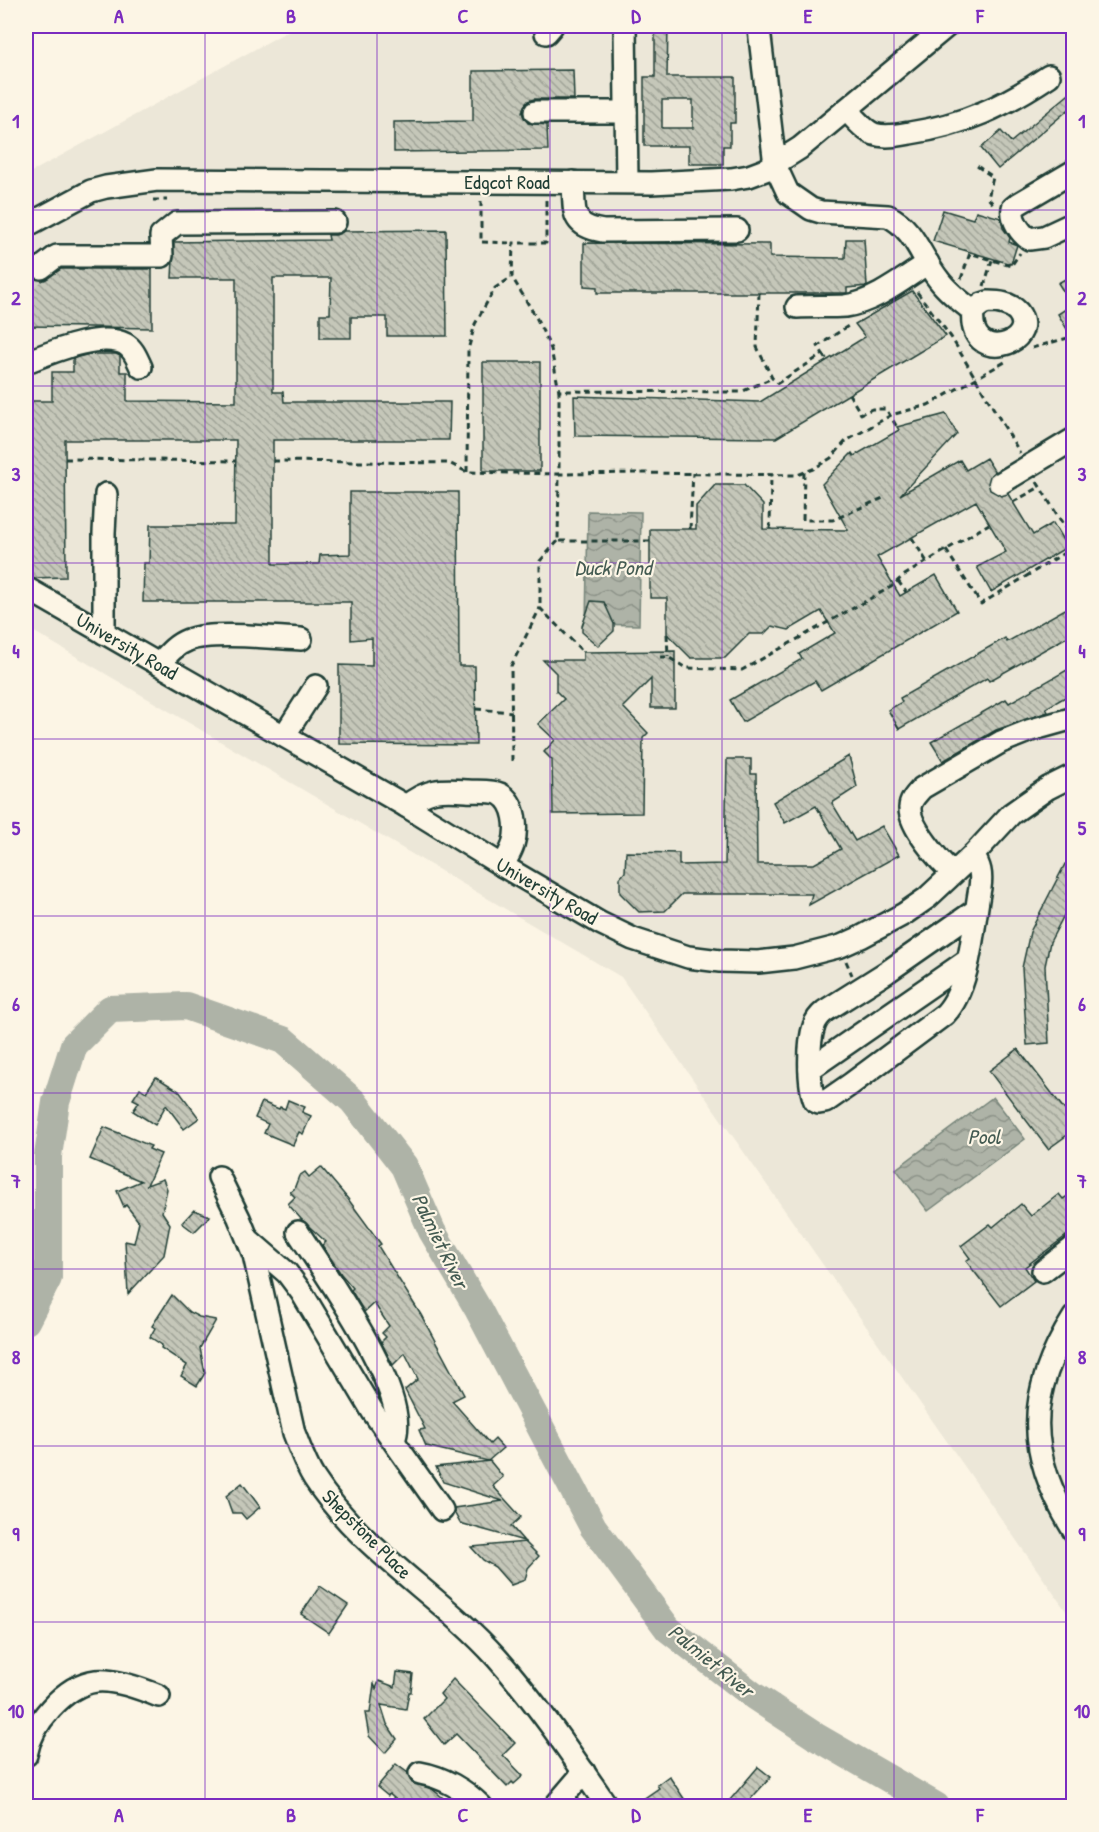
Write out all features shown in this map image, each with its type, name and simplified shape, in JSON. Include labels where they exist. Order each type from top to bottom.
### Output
[{"type":"street","points":[[625,26],[627,182]]},
{"type":"street","name":"Edgcot Road","points":[[26,226],[91,191],[157,180],[690,182],[749,176],[775,165],[800,148],[947,26]]},
{"type":"street","points":[[759,29],[775,165],[788,192],[811,209],[821,212],[888,216],[896,219],[906,228],[938,280],[955,297],[976,309]]},
{"type":"street","points":[[846,110],[873,134],[892,136],[964,122],[995,109],[1049,76]]},
{"type":"street","points":[[535,112],[626,112]]},
{"type":"street","points":[[1074,171],[1013,208],[1012,215],[1029,239],[1041,238],[1074,223]]},
{"type":"street","points":[[573,182],[575,215],[586,229],[603,231],[737,230]]},
{"type":"street","points":[[41,268],[57,255],[162,256],[161,236],[177,223],[335,222]]},
{"type":"street","points":[[797,307],[846,306],[863,301],[881,293],[928,263]]},
{"type":"street","points":[[26,362],[72,346],[111,340],[131,349],[141,367]]},
{"type":"street","points":[[1001,483],[1074,440]]},
{"type":"street","points":[[104,633],[106,495]]},
{"type":"street","name":"University Road","points":[[26,588],[406,806],[600,923],[633,939],[688,957],[758,962],[794,958],[841,946],[882,928],[927,898],[973,855],[1011,814],[1048,788],[1074,775]]},
{"type":"street","points":[[159,664],[171,651],[190,639],[237,637],[301,639]]},
{"type":"street","points":[[284,736],[315,686]]},
{"type":"street","points":[[953,873],[941,862],[915,825],[910,806],[913,798],[922,788],[1001,742],[1031,730],[1074,718]]},
{"type":"street","points":[[406,806],[419,796],[438,790],[498,793],[513,809],[515,823],[514,844],[503,866]]},
{"type":"street","points":[[973,855],[982,875],[965,975],[954,1005],[825,1102],[814,1101],[811,1094],[810,1069],[813,1027],[817,1018],[976,910]]},
{"type":"street","points":[[810,1069],[968,960]]},
{"type":"street","name":"Shepstone Place","points":[[219,1177],[249,1239],[294,1432],[304,1461],[314,1478],[349,1522],[496,1656],[537,1707],[607,1806]]},
{"type":"street","points":[[298,1232],[376,1357],[397,1416],[397,1431],[394,1440]]},
{"type":"street","points":[[249,1239],[287,1273],[302,1293],[360,1392],[442,1510]]},
{"type":"street","points":[[1043,1270],[1074,1247]]},
{"type":"street","points":[[1074,1317],[1058,1342],[1048,1364],[1039,1398],[1036,1424],[1046,1474],[1058,1506],[1074,1531]]},
{"type":"street","points":[[26,1755],[40,1721],[58,1700],[76,1688],[96,1681],[142,1689],[159,1696]]},
{"type":"street","points":[[555,1806],[584,1772]]},
{"type":"street","points":[[420,1773],[447,1782],[481,1806]]},
{"type":"path","points":[[977,166],[993,177],[988,198],[1002,213]]},
{"type":"path","points":[[481,182],[481,242],[546,243],[546,182]]},
{"type":"path","points":[[147,200],[171,200]]},
{"type":"path","points":[[512,761],[511,666],[540,608],[540,561],[558,541],[559,474],[559,391],[552,349],[512,277],[513,243]]},
{"type":"path","points":[[955,297],[970,254],[1011,266],[1023,247]]},
{"type":"path","points":[[976,309],[992,259]]},
{"type":"path","points":[[467,472],[468,350],[475,324],[495,288],[512,277]]},
{"type":"path","points":[[913,287],[951,337],[975,379]]},
{"type":"path","points":[[759,293],[757,347],[772,378],[778,383],[823,354]]},
{"type":"path","points":[[827,360],[818,346],[858,320]]},
{"type":"path","points":[[1028,350],[1071,337]]},
{"type":"path","points":[[273,461],[449,463],[467,472],[797,475],[831,458],[846,441],[891,415],[928,405],[1011,360]]},
{"type":"path","points":[[559,391],[741,392],[772,378]]},
{"type":"path","points":[[849,394],[861,414],[872,409],[886,409],[897,427]]},
{"type":"path","points":[[65,459],[235,461]]},
{"type":"path","points":[[804,472],[803,520],[833,520],[883,498]]},
{"type":"path","points":[[690,529],[693,474]]},
{"type":"path","points":[[770,530],[771,475]]},
{"type":"path","points":[[1013,502],[1040,487]]},
{"type":"path","points":[[660,657],[668,657],[686,668],[742,670],[891,587],[989,524]]},
{"type":"path","points":[[912,538],[927,562]]},
{"type":"path","points":[[558,541],[647,541]]},
{"type":"path","points":[[946,550],[981,604],[1074,547]]},
{"type":"path","points":[[898,581],[906,592]]},
{"type":"path","points":[[540,608],[583,652]]},
{"type":"path","points":[[668,634],[668,657]]},
{"type":"path","points":[[476,709],[512,712]]},
{"type":"path","points":[[845,957],[851,973]]},
{"type":"shaded area","points":[[297,26],[1073,26],[1073,1621],[621,977],[26,627],[26,175]]},
{"type":"shaded area","points":[[1073,1397],[1073,1452],[1068,1424]]},
{"type":"water","name":"Duck Pond","points":[[588,511],[641,512],[639,625],[586,624]]},
{"type":"water","name":"Pool","points":[[993,1097],[1025,1139],[928,1211],[896,1169]]},
{"type":"building","points":[[655,26],[668,26],[667,77],[735,77],[735,123],[730,123],[730,146],[723,146],[723,164],[689,164],[689,146],[644,146],[644,77],[655,77]],"holes":[[[662,100],[693,100],[693,128],[662,128]]]},
{"type":"building","points":[[573,70],[574,99],[534,99],[528,101],[524,106],[522,113],[528,123],[547,125],[548,150],[394,152],[394,122],[473,121],[473,71]]},
{"type":"building","points":[[1074,90],[1074,105],[998,169],[981,148],[1001,131],[1011,142]]},
{"type":"building","points":[[943,210],[973,219],[976,211],[1001,218],[1003,228],[1010,238],[1009,242],[1017,245],[1011,264],[933,241]]},
{"type":"building","points":[[446,230],[447,336],[387,336],[387,317],[351,317],[351,338],[320,338],[320,314],[330,314],[331,278],[273,278],[273,392],[283,392],[284,402],[450,402],[449,440],[273,440],[273,564],[319,564],[320,555],[350,554],[350,492],[458,492],[459,666],[475,666],[476,745],[339,744],[339,665],[372,666],[372,638],[351,640],[351,602],[143,602],[144,563],[149,563],[150,525],[235,525],[236,440],[65,440],[66,577],[33,578],[26,575],[26,401],[52,401],[52,372],[73,372],[73,359],[78,357],[90,354],[116,354],[120,356],[120,372],[127,372],[127,401],[236,402],[236,278],[172,278],[174,242],[329,240],[328,235],[336,235],[344,231]]},
{"type":"building","points":[[846,239],[864,239],[867,286],[847,288],[847,293],[597,293],[597,287],[584,286],[584,243],[770,244],[770,257],[845,258]]},
{"type":"building","points":[[26,268],[35,279],[42,281],[61,269],[152,269],[152,328],[26,326]]},
{"type":"building","points":[[1074,274],[1074,341],[1058,314],[1072,305],[1058,283]]},
{"type":"building","points":[[912,291],[946,336],[776,438],[575,436],[574,396],[760,402],[865,337],[855,324]]},
{"type":"building","points":[[483,362],[540,362],[540,471],[483,471]]},
{"type":"building","points":[[946,414],[957,434],[900,495],[960,460],[966,470],[986,458],[995,472],[990,476],[988,483],[990,490],[1001,496],[1008,494],[1033,535],[1053,523],[1067,547],[991,592],[977,567],[1006,552],[976,501],[877,557],[900,596],[936,575],[957,611],[821,690],[815,681],[743,722],[730,700],[802,659],[799,654],[835,633],[821,611],[789,630],[772,626],[764,634],[749,634],[725,658],[691,658],[667,634],[667,598],[650,598],[650,529],[696,529],[696,506],[715,485],[744,485],[763,505],[763,529],[848,530],[822,484],[852,453],[854,456],[899,430],[897,427]]},
{"type":"building","points":[[591,601],[604,602],[614,624],[614,631],[598,646],[582,632]]},
{"type":"building","points":[[1074,604],[1074,633],[989,681],[987,678],[899,729],[888,710],[902,702],[900,698],[1005,638],[1007,642]]},
{"type":"building","points":[[675,651],[675,708],[651,708],[651,679],[623,707],[648,733],[643,738],[642,813],[553,814],[552,760],[544,752],[555,740],[538,724],[564,699],[556,691],[556,673],[543,660],[583,660],[583,652]]},
{"type":"building","points":[[1074,666],[1074,692],[1046,708],[1048,712],[996,730],[943,761],[931,742],[1006,699],[1009,703]]},
{"type":"building","points":[[849,756],[857,787],[832,803],[855,841],[882,826],[899,855],[809,905],[812,894],[682,894],[665,911],[639,912],[620,893],[620,878],[625,872],[626,852],[679,853],[679,865],[725,864],[727,759],[751,759],[751,774],[756,774],[757,864],[814,864],[841,849],[816,806],[785,823],[773,802]]},
{"type":"building","points":[[1065,864],[1074,869],[1074,896],[1050,942],[1045,966],[1049,1043],[1027,1045],[1022,968],[1030,932]]},
{"type":"building","points":[[1018,1049],[1074,1122],[1074,1130],[1048,1149],[989,1071]]},
{"type":"building","points":[[156,1077],[179,1091],[199,1118],[184,1129],[166,1105],[155,1125],[133,1111],[139,1102],[133,1099],[140,1088],[146,1092]]},
{"type":"building","points":[[288,1100],[305,1107],[302,1112],[311,1116],[303,1134],[299,1132],[293,1145],[264,1133],[268,1124],[255,1118],[262,1102],[285,1109]]},
{"type":"building","points":[[104,1127],[151,1146],[149,1149],[161,1154],[147,1185],[163,1179],[167,1189],[162,1212],[170,1224],[164,1255],[128,1294],[125,1241],[134,1243],[139,1222],[126,1205],[124,1207],[117,1191],[141,1181],[90,1159]]},
{"type":"building","points":[[321,1167],[381,1244],[378,1246],[421,1315],[464,1395],[452,1401],[490,1444],[495,1439],[503,1448],[488,1461],[426,1446],[419,1430],[425,1429],[405,1390],[418,1379],[405,1353],[393,1365],[381,1342],[386,1337],[382,1333],[389,1326],[374,1303],[364,1312],[351,1290],[353,1288],[322,1245],[326,1242],[288,1204],[295,1197],[290,1192],[294,1189],[299,1176],[305,1172],[309,1177]]},
{"type":"building","points":[[1074,1192],[1074,1230],[1025,1267],[1034,1281],[1001,1306],[966,1261],[970,1258],[961,1246],[990,1224],[993,1227],[1021,1204],[1031,1216],[1059,1194],[1063,1199]]},
{"type":"building","points":[[194,1210],[210,1216],[194,1232],[182,1223]]},
{"type":"building","points":[[172,1295],[189,1312],[199,1317],[216,1320],[200,1348],[205,1373],[197,1386],[181,1376],[187,1365],[161,1348],[162,1345],[150,1337],[155,1328],[152,1326]]},
{"type":"building","points":[[490,1461],[503,1477],[493,1486],[521,1517],[511,1526],[524,1541],[460,1523],[454,1508],[503,1501],[443,1482],[436,1467]]},
{"type":"building","points":[[242,1483],[260,1507],[246,1519],[241,1513],[232,1513],[226,1496]]},
{"type":"building","points":[[525,1542],[539,1556],[528,1568],[525,1580],[511,1585],[495,1567],[483,1560],[471,1547]]},
{"type":"building","points":[[320,1586],[348,1605],[329,1633],[301,1614]]},
{"type":"building","points":[[397,1672],[413,1674],[411,1692],[409,1692],[406,1709],[381,1705],[387,1724],[397,1739],[385,1753],[369,1736],[365,1713],[370,1713],[374,1684],[376,1689],[379,1681],[395,1687]]},
{"type":"building","points":[[453,1679],[515,1743],[503,1755],[523,1776],[514,1784],[512,1782],[507,1787],[456,1734],[444,1745],[424,1719],[444,1699],[440,1694]]},
{"type":"building","points":[[396,1764],[408,1773],[412,1783],[432,1789],[453,1806],[404,1806],[389,1794],[388,1796],[377,1787]]},
{"type":"building","points":[[758,1767],[771,1777],[744,1806],[736,1806],[729,1801]]},
{"type":"building","points":[[669,1776],[689,1806],[633,1806],[659,1788],[657,1785]]},
{"type":"waterway","name":"Palmiet River","points":[[26,1321],[48,1278],[48,1156],[56,1102],[74,1045],[110,1009],[186,1006],[283,1040],[353,1101],[404,1166],[432,1231],[478,1309],[593,1527],[668,1629],[754,1696],[815,1736],[936,1806]]},
{"type":"tunnel","points":[[26,281],[41,268]]}]
